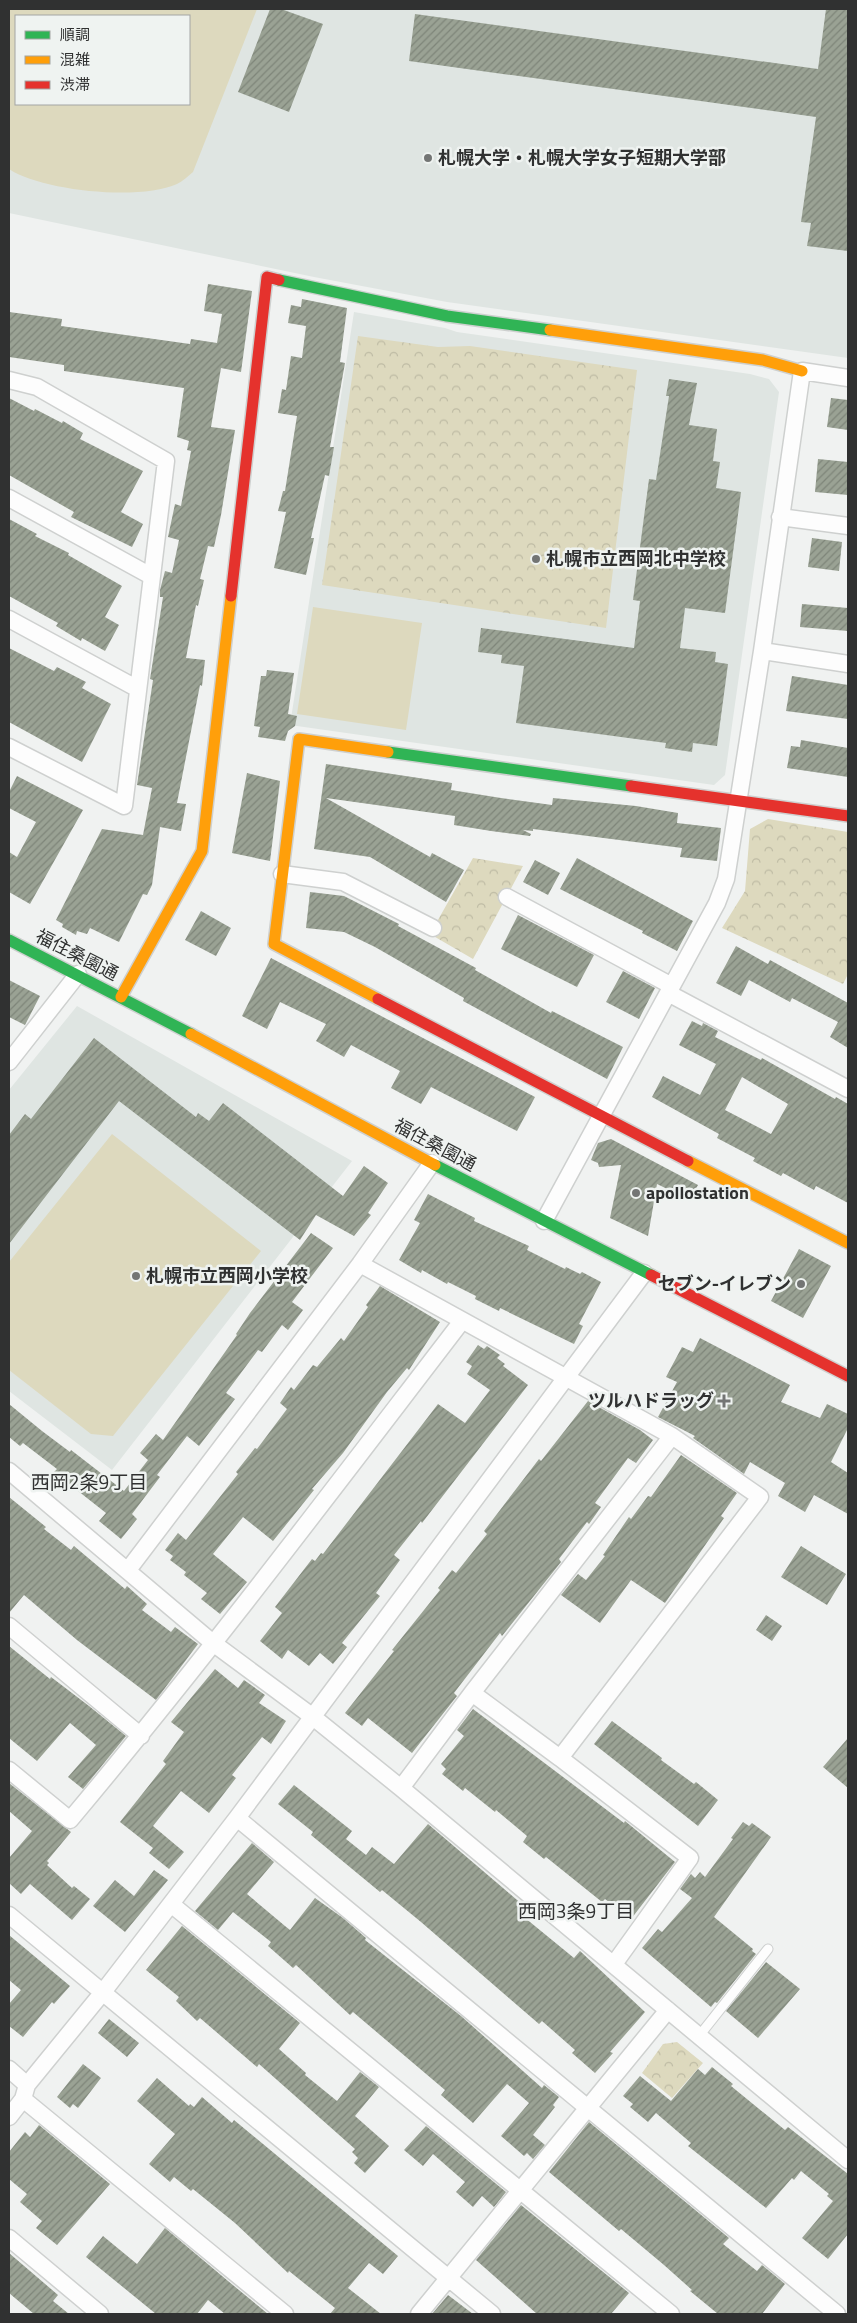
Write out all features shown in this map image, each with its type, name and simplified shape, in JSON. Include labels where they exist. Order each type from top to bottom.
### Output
[{"type":"street","points":[[122,997],[202,851],[268,277],[447,316],[763,360],[802,371],[848,378]]},
{"type":"street","points":[[544,1221],[602,1117],[716,902],[726,879],[762,651],[802,371]]},
{"type":"street","points":[[9,380],[37,387],[166,461],[124,806],[9,747]]},
{"type":"street","points":[[9,498],[151,576]]},
{"type":"street","points":[[780,517],[848,526]]},
{"type":"street","points":[[9,619],[138,689]]},
{"type":"street","points":[[762,651],[848,664]]},
{"type":"street","points":[[848,816],[738,799],[300,739],[274,944],[602,1117],[848,1243]]},
{"type":"street","points":[[282,874],[344,882],[433,928]]},
{"type":"street","points":[[507,897],[848,1089]]},
{"type":"street","name":"福住桑園通","points":[[9,940],[122,997],[432,1163],[848,1376]]},
{"type":"street","points":[[9,1062],[78,974]]},
{"type":"street","points":[[128,1570],[360,1264],[432,1163]]},
{"type":"street","points":[[360,1264],[672,1436],[760,1497],[560,1758]]},
{"type":"street","points":[[9,2117],[25,2092],[313,1717],[644,1273]]},
{"type":"street","points":[[9,1770],[70,1820],[141,1736],[462,1321]]},
{"type":"street","points":[[402,1788],[472,1693],[672,1436]]},
{"type":"street","points":[[9,1471],[213,1643],[313,1717],[402,1788],[848,2160]]},
{"type":"street","points":[[9,1626],[141,1736]]},
{"type":"street","points":[[472,1693],[690,1858],[614,1964]]},
{"type":"street","points":[[237,1818],[837,2314]]},
{"type":"street","points":[[171,1904],[671,2314]]},
{"type":"street","points":[[9,1915],[492,2314]]},
{"type":"street","points":[[419,2314],[589,2109],[668,2010]]},
{"type":"street","points":[[9,2069],[25,2092],[285,2314]]},
{"type":"street","points":[[9,2238],[100,2314]]},
{"type":"lane","points":[[699,2036],[768,1949]]},
{"type":"shaded area","name":"札幌大学・札幌大学女子短期大学部","points":[[9,9],[848,9],[848,358],[447,302],[314,277],[9,213]]},
{"type":"shaded area","name":"札幌市立西岡北中学校","points":[[354,312],[445,328],[457,332],[750,374],[769,379],[779,392],[725,775],[714,785],[290,725]]},
{"type":"shaded area","name":"札幌市立西岡小学校","points":[[77,1006],[352,1161],[112,1470],[9,1391],[9,1090]]},
{"type":"green space","points":[[9,9],[257,9],[193,172],[177,184],[161,189],[116,193],[67,188],[24,177],[9,169]]},
{"type":"green space","points":[[358,336],[438,347],[470,346],[637,370],[606,628],[322,585]]},
{"type":"green space","points":[[313,607],[422,623],[406,730],[297,714]]},
{"type":"green space","points":[[768,819],[848,832],[848,974],[843,984],[722,928],[745,891],[750,829]]},
{"type":"green space","points":[[473,858],[523,866],[473,959],[430,934]]},
{"type":"green space","points":[[112,1134],[261,1251],[113,1436],[91,1434],[9,1370],[9,1262]]},
{"type":"green space","points":[[677,2042],[703,2063],[672,2098],[642,2073],[663,2044]]},
{"type":"building","points":[[270,9],[281,9],[323,24],[289,112],[238,92]]},
{"type":"building","points":[[826,9],[848,9],[848,251],[807,246],[811,223],[801,222],[816,117],[409,61],[415,14],[818,69]]},
{"type":"building","points":[[208,284],[252,291],[241,372],[221,368],[211,427],[235,430],[221,515],[214,547],[208,546],[200,579],[204,580],[198,606],[196,605],[186,658],[205,660],[202,686],[200,685],[177,803],[186,804],[181,831],[160,827],[152,885],[147,895],[143,894],[119,942],[90,928],[87,934],[77,931],[76,935],[62,927],[63,924],[56,920],[102,829],[143,835],[152,788],[137,785],[153,680],[150,679],[163,597],[160,597],[160,590],[165,571],[172,573],[179,540],[168,537],[175,504],[181,506],[191,451],[187,450],[189,441],[177,437],[184,388],[64,371],[64,365],[9,357],[9,312],[62,319],[61,326],[190,344],[191,339],[217,343],[222,314],[204,311]]},
{"type":"building","points":[[302,299],[347,308],[340,362],[345,363],[330,447],[334,447],[329,476],[325,475],[311,538],[314,538],[306,575],[274,568],[286,512],[278,511],[283,491],[285,491],[297,416],[278,413],[282,389],[286,390],[291,356],[302,358],[306,326],[288,323],[291,305],[301,307]]},
{"type":"building","points":[[669,379],[697,383],[689,425],[717,429],[713,461],[720,462],[716,488],[741,492],[725,613],[685,608],[680,648],[716,652],[715,662],[728,664],[717,746],[693,743],[692,752],[665,748],[666,743],[516,723],[524,666],[501,663],[502,655],[478,652],[481,628],[634,648],[640,601],[633,600],[649,479],[656,480],[669,396],[666,396]]},
{"type":"building","points":[[9,398],[62,423],[63,421],[83,433],[80,439],[143,471],[121,512],[143,524],[132,547],[71,517],[74,512],[9,475]]},
{"type":"building","points":[[831,398],[848,400],[848,430],[827,427]]},
{"type":"building","points":[[818,459],[848,462],[848,495],[815,492]]},
{"type":"building","points":[[9,519],[122,586],[105,617],[119,625],[105,651],[82,638],[81,641],[56,626],[58,623],[9,596]]},
{"type":"building","points":[[812,538],[842,542],[839,571],[808,567]]},
{"type":"building","points":[[802,604],[848,608],[848,631],[800,627]]},
{"type":"building","points":[[9,648],[54,671],[57,667],[86,682],[82,688],[111,704],[82,762],[9,722]]},
{"type":"building","points":[[267,670],[294,673],[288,714],[297,716],[295,726],[288,731],[285,741],[258,737],[260,727],[254,726],[261,676],[266,676]]},
{"type":"building","points":[[792,676],[848,685],[848,719],[786,711]]},
{"type":"building","points":[[801,740],[848,748],[848,777],[787,768],[791,746],[800,747]]},
{"type":"building","points":[[326,764],[452,783],[451,790],[501,798],[552,805],[553,798],[636,806],[678,813],[677,823],[721,828],[717,861],[680,857],[682,848],[533,829],[533,831],[523,830],[531,834],[530,836],[491,831],[454,825],[455,816],[326,798],[430,857],[432,853],[464,870],[446,902],[370,857],[314,849]]},
{"type":"building","points":[[247,773],[280,781],[270,861],[232,853]]},
{"type":"building","points":[[17,776],[83,810],[30,904],[9,892],[9,852],[17,857],[36,822],[9,808],[9,792]]},
{"type":"building","points":[[577,858],[693,921],[677,951],[642,933],[643,931],[560,889]]},
{"type":"building","points":[[535,860],[560,873],[548,895],[523,882]]},
{"type":"building","points":[[310,892],[344,896],[399,924],[398,926],[476,968],[475,970],[551,1013],[552,1011],[623,1047],[607,1079],[463,1001],[464,998],[375,947],[344,932],[306,928]]},
{"type":"building","points":[[201,911],[231,928],[216,956],[185,940]]},
{"type":"building","points":[[518,915],[594,955],[577,987],[501,949]]},
{"type":"building","points":[[736,946],[768,964],[770,960],[848,1003],[848,1048],[830,1037],[838,1022],[792,998],[790,1002],[749,980],[741,996],[716,983]]},
{"type":"building","points":[[271,958],[535,1097],[517,1131],[431,1087],[421,1104],[391,1088],[400,1071],[351,1045],[344,1057],[316,1041],[326,1024],[280,1002],[267,1029],[242,1016]]},
{"type":"building","points":[[623,971],[655,988],[639,1019],[606,1002]]},
{"type":"building","points":[[9,980],[40,996],[25,1025],[9,1017]]},
{"type":"building","points":[[692,1021],[702,1026],[703,1023],[718,1031],[715,1037],[761,1060],[762,1058],[835,1099],[836,1097],[848,1104],[848,1203],[816,1186],[814,1190],[783,1173],[781,1176],[753,1161],[755,1158],[717,1138],[719,1134],[652,1097],[663,1076],[700,1095],[716,1064],[679,1045]],"holes":[[[742,1077],[788,1104],[771,1134],[725,1110]]]},
{"type":"building","points":[[94,1038],[196,1117],[198,1113],[209,1121],[223,1103],[343,1196],[364,1166],[388,1183],[368,1213],[371,1215],[354,1236],[316,1215],[300,1240],[119,1101],[9,1244],[9,1135],[25,1114],[31,1119]]},
{"type":"building","name":"apollostation","points":[[611,1139],[698,1185],[690,1200],[657,1184],[648,1236],[610,1218],[621,1165],[599,1167],[598,1163],[591,1160],[598,1143]]},
{"type":"building","points":[[428,1194],[475,1218],[474,1221],[529,1246],[527,1250],[565,1269],[566,1267],[580,1274],[582,1272],[601,1282],[579,1324],[583,1326],[574,1344],[500,1308],[499,1311],[475,1299],[476,1296],[448,1282],[447,1284],[422,1270],[421,1273],[399,1260],[420,1223],[414,1220]]},
{"type":"building","points":[[311,1233],[333,1248],[292,1302],[303,1310],[288,1330],[282,1325],[262,1352],[258,1350],[226,1393],[235,1399],[199,1446],[187,1436],[157,1475],[160,1477],[132,1514],[137,1519],[121,1539],[99,1521],[106,1513],[54,1472],[57,1469],[23,1443],[20,1446],[9,1437],[9,1404],[42,1431],[70,1452],[71,1450],[124,1491],[148,1460],[140,1453],[156,1434],[163,1440],[237,1335],[250,1313]]},
{"type":"building","name":"セブン-イレブン","points":[[799,1249],[831,1266],[803,1318],[771,1301]]},
{"type":"building","points":[[380,1286],[440,1322],[409,1370],[407,1368],[387,1392],[343,1453],[312,1489],[314,1490],[273,1541],[243,1517],[213,1554],[247,1582],[220,1614],[201,1599],[207,1593],[184,1575],[186,1572],[170,1560],[173,1556],[165,1550],[178,1533],[186,1540],[238,1474],[236,1472],[255,1448],[257,1449],[287,1409],[280,1403],[291,1387],[294,1390],[313,1365],[317,1367],[341,1338],[344,1341]]},
{"type":"building","points":[[700,1338],[790,1385],[781,1402],[820,1418],[827,1404],[848,1414],[848,1428],[831,1462],[848,1473],[848,1514],[814,1495],[805,1512],[778,1496],[785,1483],[750,1462],[744,1474],[693,1438],[695,1436],[658,1417],[677,1382],[666,1377],[682,1347],[693,1352]]},
{"type":"building","points":[[478,1345],[484,1349],[487,1346],[500,1355],[497,1358],[505,1364],[503,1366],[528,1385],[422,1523],[421,1521],[394,1555],[400,1560],[376,1593],[380,1596],[342,1643],[347,1647],[333,1664],[320,1653],[309,1666],[288,1650],[282,1659],[260,1641],[282,1613],[275,1607],[312,1559],[315,1561],[321,1553],[323,1554],[438,1404],[465,1423],[490,1390],[467,1374],[472,1366],[466,1362]]},
{"type":"building","points":[[588,1401],[640,1430],[653,1440],[636,1463],[628,1458],[595,1503],[601,1507],[589,1524],[587,1522],[559,1559],[561,1562],[502,1636],[500,1633],[454,1693],[457,1696],[412,1753],[368,1718],[362,1726],[345,1713],[440,1590],[438,1588],[452,1570],[456,1573],[487,1534],[484,1531],[539,1459],[541,1461]]},
{"type":"building","points":[[681,1455],[737,1493],[721,1516],[724,1518],[665,1603],[631,1580],[600,1623],[561,1595],[578,1574],[586,1580],[605,1556],[603,1555],[629,1517],[631,1519],[648,1496],[651,1497]]},
{"type":"building","points":[[9,1497],[46,1527],[44,1529],[71,1550],[74,1546],[125,1589],[127,1586],[147,1604],[142,1610],[171,1632],[175,1627],[198,1644],[156,1700],[77,1640],[24,1595],[9,1613]]},
{"type":"building","points":[[801,1546],[846,1574],[827,1605],[781,1577]]},
{"type":"building","points":[[766,1615],[782,1626],[772,1641],[756,1630]]},
{"type":"building","points":[[9,1646],[126,1736],[83,1789],[68,1777],[96,1745],[70,1723],[37,1761],[9,1738]]},
{"type":"building","points":[[215,1669],[238,1688],[244,1680],[265,1695],[259,1703],[286,1721],[271,1744],[262,1737],[232,1775],[236,1778],[209,1813],[181,1791],[153,1826],[184,1852],[169,1869],[149,1853],[153,1848],[120,1822],[166,1764],[163,1761],[184,1732],[171,1722]]},
{"type":"building","points":[[473,1709],[624,1823],[625,1821],[675,1862],[631,1919],[605,1899],[602,1902],[546,1857],[544,1859],[523,1842],[527,1836],[496,1810],[495,1812],[465,1788],[463,1791],[442,1774],[446,1769],[441,1764],[464,1736],[457,1730]]},
{"type":"building","points":[[612,1721],[662,1758],[661,1760],[694,1784],[696,1782],[718,1800],[698,1826],[594,1744]]},
{"type":"building","points":[[848,1738],[848,1788],[823,1767]]},
{"type":"building","points":[[9,1783],[71,1832],[47,1861],[49,1863],[47,1865],[72,1888],[74,1886],[90,1899],[72,1920],[30,1884],[21,1894],[9,1883],[9,1858],[32,1831],[9,1811]]},
{"type":"building","points":[[294,1785],[352,1831],[346,1839],[366,1855],[372,1847],[394,1864],[428,1824],[524,1906],[519,1913],[574,1958],[580,1951],[645,2012],[610,2052],[613,2053],[595,2073],[572,2053],[575,2050],[542,2021],[539,2024],[421,1922],[382,1890],[380,1892],[311,1835],[313,1832],[278,1804]]},
{"type":"building","points":[[743,1822],[749,1826],[752,1823],[771,1837],[714,1917],[753,1949],[752,1951],[756,1954],[717,2003],[715,2002],[711,2007],[642,1948],[658,1929],[662,1932],[692,1898],[680,1889],[691,1874],[695,1878],[700,1872],[705,1877]]},
{"type":"building","points":[[252,1843],[274,1862],[247,1894],[285,1926],[290,1930],[315,1898],[343,1918],[366,1938],[365,1940],[461,2016],[542,2088],[544,2085],[559,2097],[553,2105],[555,2107],[533,2135],[545,2145],[533,2159],[527,2153],[524,2156],[501,2136],[529,2103],[507,2084],[473,2123],[441,2095],[445,2090],[353,2012],[350,2015],[296,1965],[293,1968],[268,1946],[271,1942],[233,1912],[218,1930],[195,1911]]},
{"type":"building","points":[[154,1870],[168,1880],[125,1932],[93,1906],[115,1880],[134,1896]]},
{"type":"building","points":[[182,1926],[300,2023],[279,2049],[306,2073],[305,2075],[337,2101],[360,2072],[379,2087],[355,2116],[389,2146],[365,2173],[354,2163],[358,2158],[352,2152],[355,2149],[259,2064],[257,2067],[200,2018],[197,2021],[176,2001],[179,1997],[146,1970]]},
{"type":"building","points":[[9,1935],[70,1986],[54,2004],[52,2002],[23,2037],[9,2026],[9,2004],[21,1990],[9,1980]]},
{"type":"building","points":[[766,1962],[800,1989],[758,2038],[726,2011]]},
{"type":"building","points":[[109,2019],[139,2043],[127,2057],[98,2033]]},
{"type":"building","points":[[83,2064],[101,2078],[78,2108],[73,2104],[70,2108],[57,2097]]},
{"type":"building","points":[[712,2067],[733,2084],[731,2086],[785,2130],[788,2127],[848,2174],[848,2234],[828,2259],[802,2238],[833,2201],[827,2196],[829,2194],[801,2171],[794,2180],[792,2178],[766,2208],[688,2146],[691,2143],[656,2113],[648,2122],[630,2107],[633,2104],[623,2096],[640,2076],[671,2101],[698,2069],[705,2075]]},
{"type":"building","points":[[157,2078],[189,2106],[190,2104],[194,2107],[202,2097],[232,2123],[234,2120],[398,2256],[383,2274],[369,2263],[348,2288],[381,2314],[330,2314],[335,2308],[289,2271],[288,2273],[235,2223],[193,2189],[191,2191],[174,2177],[170,2182],[149,2164],[175,2134],[137,2101]]},
{"type":"building","points":[[589,2122],[729,2238],[723,2244],[757,2271],[762,2265],[785,2284],[762,2314],[718,2314],[690,2291],[692,2290],[664,2265],[621,2229],[619,2231],[549,2172]]},
{"type":"building","points":[[39,2125],[110,2184],[57,2245],[36,2228],[42,2221],[20,2202],[27,2194],[9,2179],[9,2152],[25,2132],[30,2137]]},
{"type":"building","points":[[426,2126],[506,2192],[494,2207],[482,2196],[473,2207],[456,2192],[465,2182],[433,2154],[423,2166],[404,2150]]},
{"type":"building","points":[[521,2205],[629,2293],[611,2314],[537,2314],[476,2260]]},
{"type":"building","points":[[165,2228],[268,2314],[225,2314],[208,2300],[197,2314],[156,2314],[86,2257],[103,2236],[137,2264]]},
{"type":"building","points":[[9,2253],[58,2295],[53,2301],[69,2314],[34,2314],[9,2293]]},
{"type":"building","points":[[448,2295],[473,2314],[432,2314]]},
{"type":"traffic: fast","points":[[279,280],[447,316],[550,330]]},
{"type":"traffic: fast","points":[[388,752],[631,786]]},
{"type":"traffic: fast","points":[[9,940],[191,1034]]},
{"type":"traffic: fast","points":[[435,1165],[651,1275]]},
{"type":"traffic: slow","points":[[550,330],[763,360],[802,371]]},
{"type":"traffic: slow","points":[[121,997],[202,851],[231,596]]},
{"type":"traffic: slow","points":[[378,999],[274,944],[299,739],[388,752]]},
{"type":"traffic: slow","points":[[191,1034],[435,1165]]},
{"type":"traffic: slow","points":[[688,1161],[848,1243]]},
{"type":"traffic: jam","points":[[231,596],[267,277],[279,280]]},
{"type":"traffic: jam","points":[[631,786],[848,816]]},
{"type":"traffic: jam","points":[[378,999],[688,1161]]},
{"type":"traffic: jam","points":[[651,1275],[848,1376]]},
{"type":"place","name":"札幌大学・札幌大学女子短期大学部","points":[[428,158]]},
{"type":"place","name":"札幌市立西岡北中学校","points":[[536,559]]},
{"type":"place","name":"apollostation","points":[[636,1193]]},
{"type":"place","name":"札幌市立西岡小学校","points":[[136,1276]]},
{"type":"place","name":"セブン-イレブン","points":[[801,1284]]},
{"type":"place","name":"ツルハドラッグ","points":[[724,1401]]},
{"type":"district","name":"西岡2条9丁目","points":[[89,1482]]},
{"type":"district","name":"西岡3条9丁目","points":[[576,1911]]}]
